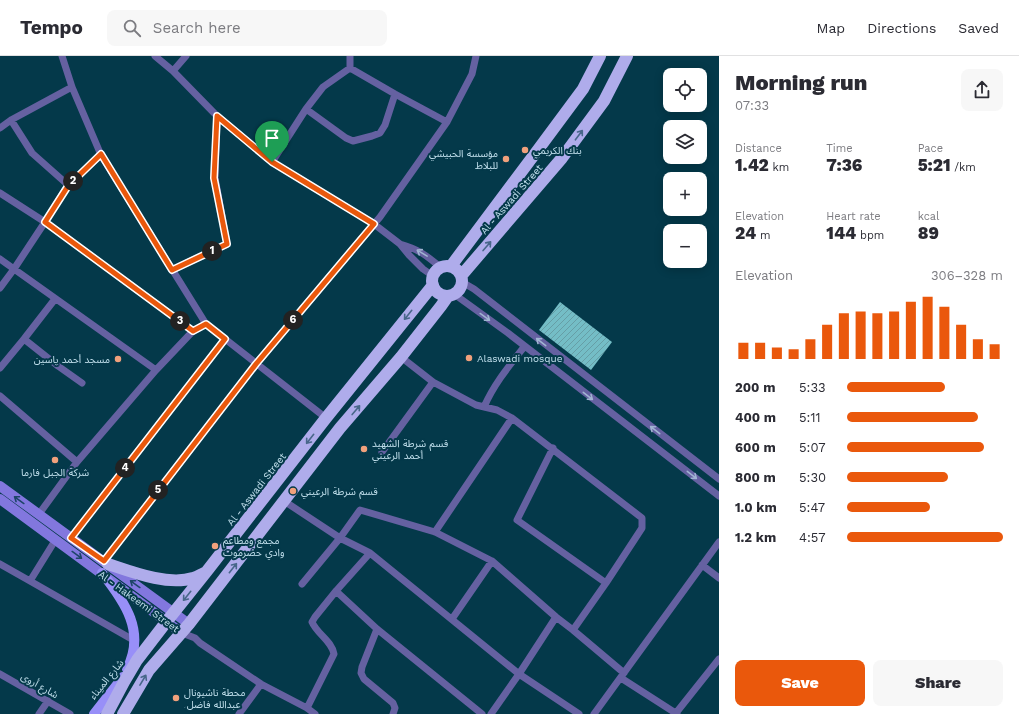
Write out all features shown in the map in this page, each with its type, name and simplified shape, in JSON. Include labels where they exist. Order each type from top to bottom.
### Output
[{"type":"highway","name":"Al - Aswadi Street","points":[[107,714],[137,660],[584,89],[600,56]]},
{"type":"highway","name":"Al - Aswadi Street","points":[[462,279],[562,158],[604,101],[627,56]]},
{"type":"highway","points":[[123,714],[150,670],[186,628],[340,428],[401,357],[441,306],[451,295],[458,291],[461,287],[462,279],[457,269],[439,273],[436,291],[442,295],[451,295]]},
{"type":"highway","points":[[105,566],[156,578],[176,580],[194,578],[207,571]]},
{"type":"main road","points":[[105,566],[115,590],[132,620],[134,632],[135,641],[133,652],[130,662],[122,677]]},
{"type":"main road","name":"شارع الميناء","points":[[94,714],[137,660]]},
{"type":"street","points":[[62,56],[72,88],[101,154],[206,324],[326,418]]},
{"type":"street","points":[[155,56],[173,71],[217,116],[272,162],[374,224],[400,244],[409,256],[423,268],[439,273]]},
{"type":"street","points":[[173,71],[186,56]]},
{"type":"street","points":[[350,56],[350,68]]},
{"type":"street","points":[[105,566],[256,364],[380,217],[447,122],[472,74],[476,56]]},
{"type":"street","points":[[350,68],[447,122]]},
{"type":"street","points":[[272,162],[323,87],[350,68]]},
{"type":"street","points":[[0,128],[11,120],[72,88]]},
{"type":"street","points":[[306,110],[346,138],[353,141],[380,133],[385,125],[395,94]]},
{"type":"street","points":[[172,270],[227,244],[214,178],[217,116]]},
{"type":"street","points":[[11,120],[32,153],[68,186]]},
{"type":"street","points":[[0,288],[14,270],[68,186],[101,154]]},
{"type":"street","points":[[0,193],[45,222],[193,331]]},
{"type":"street","points":[[400,244],[413,248],[428,256],[439,273]]},
{"type":"street","points":[[0,260],[156,370]]},
{"type":"street","points":[[462,279],[719,479]]},
{"type":"street","points":[[451,295],[508,333],[524,347],[719,496]]},
{"type":"street","points":[[0,368],[55,298]]},
{"type":"street","points":[[39,514],[78,462],[156,370],[193,331],[206,324]]},
{"type":"street","points":[[24,339],[82,383]]},
{"type":"street","points":[[71,538],[225,339]]},
{"type":"street","points":[[484,407],[495,385],[524,347]]},
{"type":"street","points":[[401,357],[433,382],[476,405],[497,410],[512,418],[553,448],[642,518],[642,528],[573,630]]},
{"type":"street","points":[[382,452],[433,382]]},
{"type":"street","points":[[0,396],[78,462]]},
{"type":"street","points":[[436,532],[512,418]]},
{"type":"street","points":[[553,448],[517,520],[606,583]]},
{"type":"street","name":"Al - Hakeemi Street","points":[[0,486],[71,538],[186,628],[195,638]]},
{"type":"street","points":[[284,501],[340,538],[370,553],[519,674],[579,714]]},
{"type":"street","name":"Al - Hakeemi Street","points":[[1,502],[56,540],[105,566]]},
{"type":"street","points":[[302,584],[340,538],[360,510],[436,532],[492,561],[556,618],[573,630],[622,675],[677,714],[719,659]]},
{"type":"street","points":[[30,581],[56,540]]},
{"type":"street","points":[[594,714],[719,542]]},
{"type":"street","points":[[307,708],[334,654],[332,647],[314,628],[312,622],[336,591],[370,553]]},
{"type":"street","points":[[452,619],[492,561]]},
{"type":"street","points":[[702,565],[719,578]]},
{"type":"street","points":[[1,567],[30,581],[135,641]]},
{"type":"street","points":[[336,591],[377,629],[482,714]]},
{"type":"street","points":[[491,714],[556,618]]},
{"type":"street","name":"Al - Hakeemi Street","points":[[186,628],[195,638]]},
{"type":"street","points":[[377,629],[362,667],[362,674],[364,679],[393,703],[395,708],[393,714]]},
{"type":"street","points":[[195,638],[200,643],[261,684],[307,708],[315,714]]},
{"type":"street","name":"شارع أروى","points":[[0,674],[70,714]]},
{"type":"street","points":[[239,714],[261,684]]},
{"type":"street","points":[[39,714],[48,701]]},
{"type":"building","points":[[560,302],[612,342],[591,370],[539,330]]},
{"type":"place","name":"بنك الكريمي","points":[[525,150]]},
{"type":"place","name":"مؤسسة الحبيشي للبلاط","points":[[506,159]]},
{"type":"place","name":"Alaswadi mosque","points":[[469,358]]},
{"type":"place","name":"مسجد أحمد ياسين","points":[[118,359]]},
{"type":"place","name":"قسم شرطة الشهيد أحمد الرعيني","points":[[364,449]]},
{"type":"place","name":"شركة الجبل فارما","points":[[55,460]]},
{"type":"place","name":"قسم شرطة الرعيني","points":[[293,491]]},
{"type":"place","name":"مجمع ومطاعم وادي حضرموت","points":[[215,546]]},
{"type":"place","name":"محطة ناشيونال .عبدالله فاضل","points":[[176,698]]},
{"type":"route","points":[[217,116],[272,162],[374,224],[256,364],[104,561],[71,538],[225,339],[206,324],[193,331],[45,222],[68,186],[101,154],[172,270],[227,244],[214,178],[217,116]]}]
